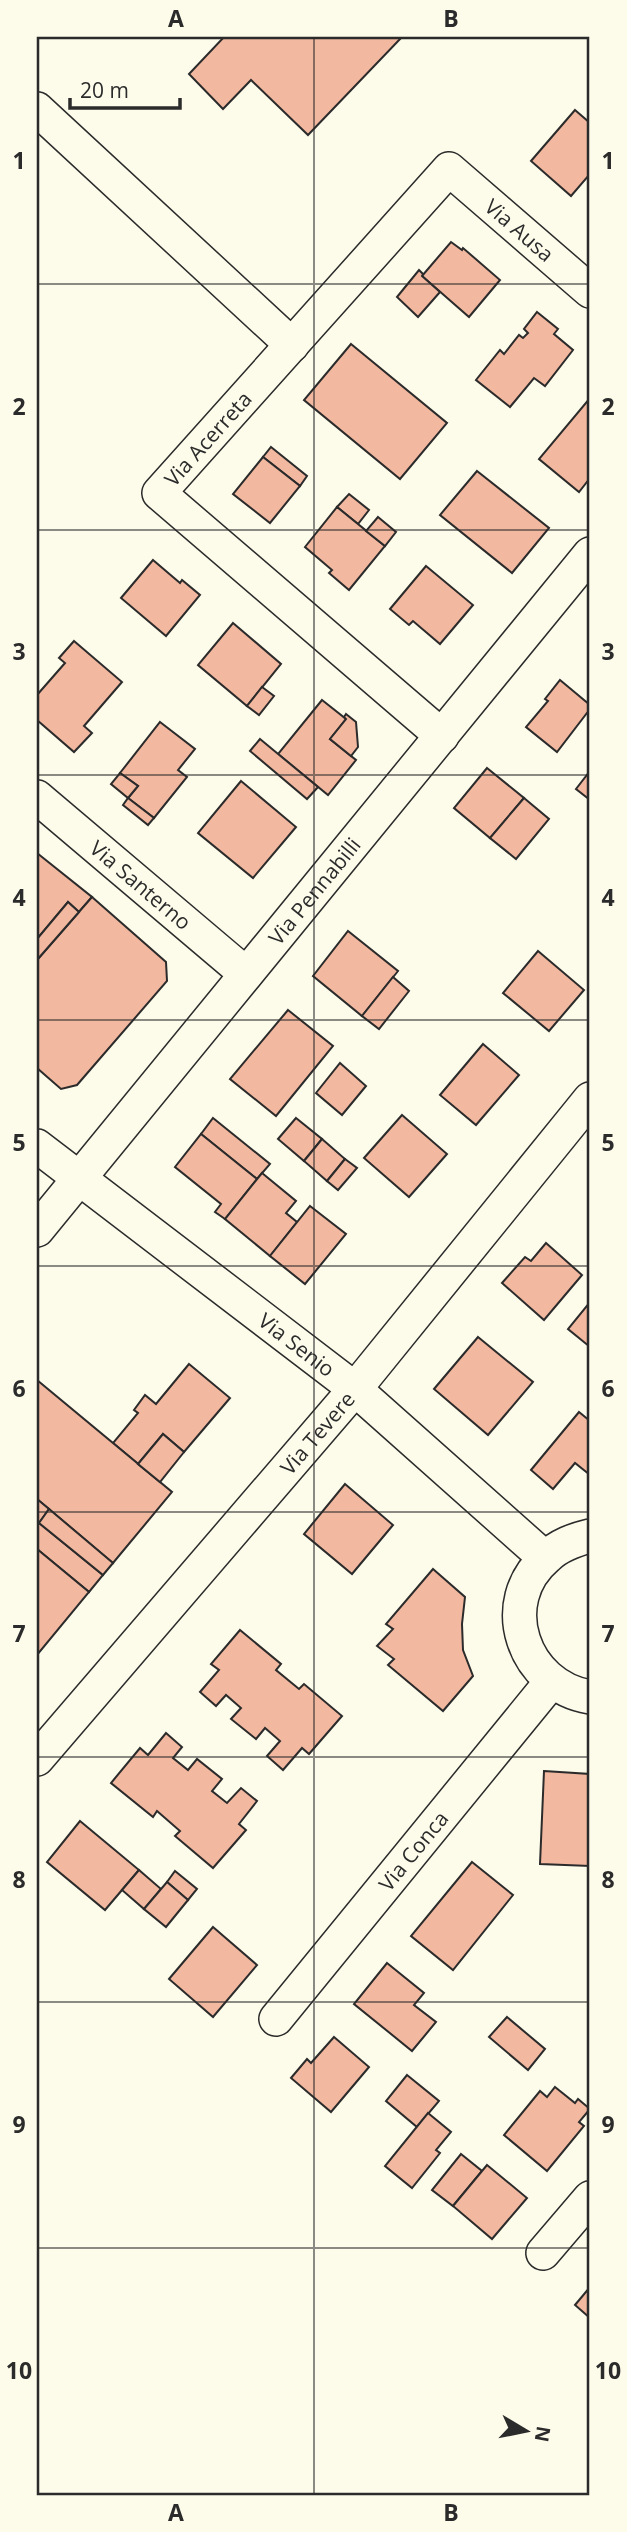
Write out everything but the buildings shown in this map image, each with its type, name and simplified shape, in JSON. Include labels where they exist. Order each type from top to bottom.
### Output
[{"type":"street","points":[[37,109],[292,345]]},
{"type":"street","name":"Via Acerreta","points":[[442,736],[159,492],[449,169]]},
{"type":"street","name":"Via Ausa","points":[[449,169],[590,291]]},
{"type":"street","name":"Via Pennabilli","points":[[37,1230],[590,554]]},
{"type":"street","name":"Via Santerno","points":[[37,797],[246,974]]},
{"type":"street","name":"Via Tevere","points":[[37,1759],[355,1389],[590,1098]]},
{"type":"street","name":"Via Senio","points":[[37,1146],[355,1389],[545,1558]]},
{"type":"street","points":[[590,1536],[565,1544],[545,1558],[529,1580],[520,1607],[521,1635],[532,1661],[551,1682],[576,1695],[590,1697]]},
{"type":"street","name":"Via Conca","points":[[276,2019],[551,1682]]},
{"type":"street","points":[[544,2253],[590,2198]]}]
